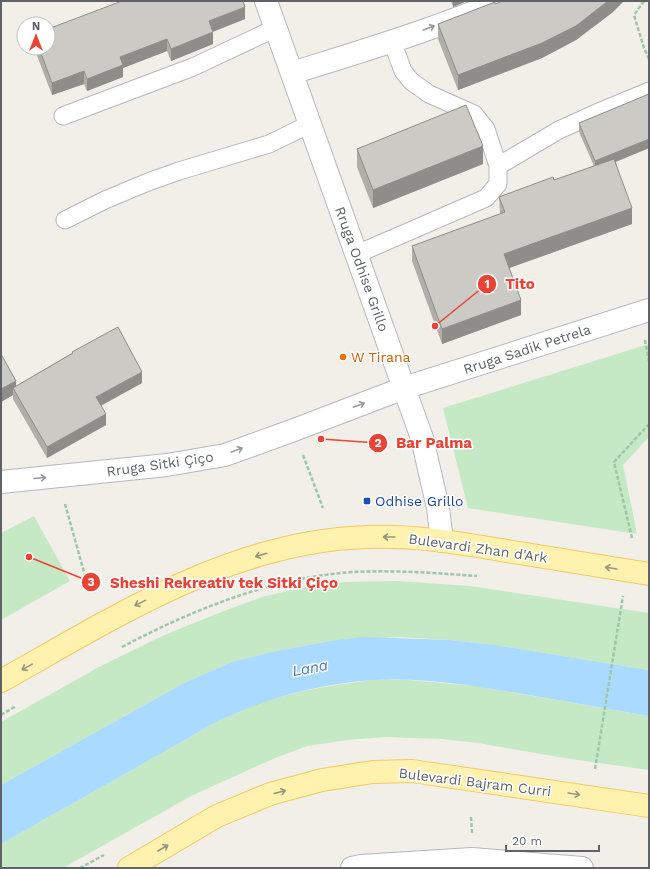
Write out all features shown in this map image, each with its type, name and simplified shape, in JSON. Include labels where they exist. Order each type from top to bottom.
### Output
[{"type":"main road","name":"Bulevardi Zhan d'Ark","points":[[1,681],[130,608],[184,583],[234,563],[281,549],[326,541],[366,537],[404,537],[442,540],[649,574]]},
{"type":"main road","name":"Bulevardi Bajram Curri","points":[[130,868],[217,816],[270,794],[322,780],[373,772],[412,771],[649,806]]},
{"type":"street","name":"Rruga Odhise Grillo","points":[[266,1],[422,438],[438,508],[442,540]]},
{"type":"street","points":[[292,73],[392,41],[481,10],[501,1]]},
{"type":"street","name":"Rruga Sadik Petrela","points":[[404,388],[649,310]]},
{"type":"street","name":"Rruga Sitki Çiço","points":[[1,482],[167,465],[226,455],[404,388]]},
{"type":"street","points":[[352,868],[361,866],[472,859],[537,866],[582,868]]},
{"type":"lane","points":[[63,116],[192,67],[276,28]]},
{"type":"lane","points":[[357,254],[486,198],[498,184],[498,166],[486,129],[474,114],[429,94],[411,80],[403,71],[392,41]]},
{"type":"lane","points":[[498,166],[559,130],[649,91]]},
{"type":"lane","points":[[65,220],[105,200],[148,182],[179,171],[269,144],[310,124]]},
{"type":"path","points":[[644,1],[634,15],[649,59]]},
{"type":"path","points":[[646,351],[649,361]]},
{"type":"path","points":[[632,538],[614,462],[649,424]]},
{"type":"path","points":[[294,430],[323,508]]},
{"type":"path","points":[[57,476],[89,590]]},
{"type":"path","points":[[118,649],[144,635],[210,607],[265,587],[319,576],[353,572],[412,572],[484,576]]},
{"type":"path","points":[[615,594],[630,597]]},
{"type":"path","points":[[595,770],[623,596]]},
{"type":"path","points":[[1,715],[20,704]]},
{"type":"green space","points":[[649,344],[649,437],[623,465],[637,534],[468,508],[443,408]]},
{"type":"green space","points":[[34,516],[70,581],[1,620],[1,533]]},
{"type":"green space","points":[[397,581],[470,586],[649,613],[649,670],[495,645],[450,640],[397,637],[330,641],[276,651],[232,662],[184,683],[1,785],[1,722],[99,667],[162,636],[262,597],[300,588],[345,582]]},
{"type":"green space","points":[[372,680],[409,680],[475,686],[649,716],[649,770],[564,758],[478,743],[442,739],[385,737],[347,740],[307,746],[275,758],[191,796],[63,868],[1,868],[1,844],[220,720],[257,704],[286,695],[328,686]]},
{"type":"water","name":"Lana","points":[[364,637],[450,640],[495,645],[649,670],[649,716],[490,688],[431,681],[392,679],[372,680],[314,688],[271,700],[220,720],[1,844],[1,785],[184,683],[232,662],[276,651],[330,641]]},
{"type":"building","points":[[122,1],[243,1],[245,7],[209,21],[213,32],[171,49],[167,39],[120,57],[123,65],[87,79],[84,71],[52,83],[42,56],[56,56],[56,26]]},
{"type":"building","points":[[503,1],[608,1],[576,26],[542,43],[458,75],[438,24],[495,2],[495,4]]},
{"type":"building","points":[[649,94],[649,139],[595,161],[579,123]]},
{"type":"building","points":[[466,105],[483,146],[373,190],[357,149]]},
{"type":"building","points":[[614,159],[632,208],[504,254],[521,300],[442,329],[412,246],[505,212],[499,197],[553,177],[554,180]]},
{"type":"building","points":[[118,327],[142,372],[96,397],[106,414],[47,447],[13,388],[73,353],[72,352]]},
{"type":"building","points":[[1,354],[16,381],[1,389]]},
{"type":"place","name":"Tito","points":[[435,326]]},
{"type":"place","name":"W Tirana","points":[[343,357]]},
{"type":"place","name":"Bar Palma","points":[[321,439]]},
{"type":"place","name":"Odhise Grillo","points":[[367,501]]},
{"type":"place","name":"Sheshi Rekreativ tek Sitki Çiço","points":[[29,557]]}]
